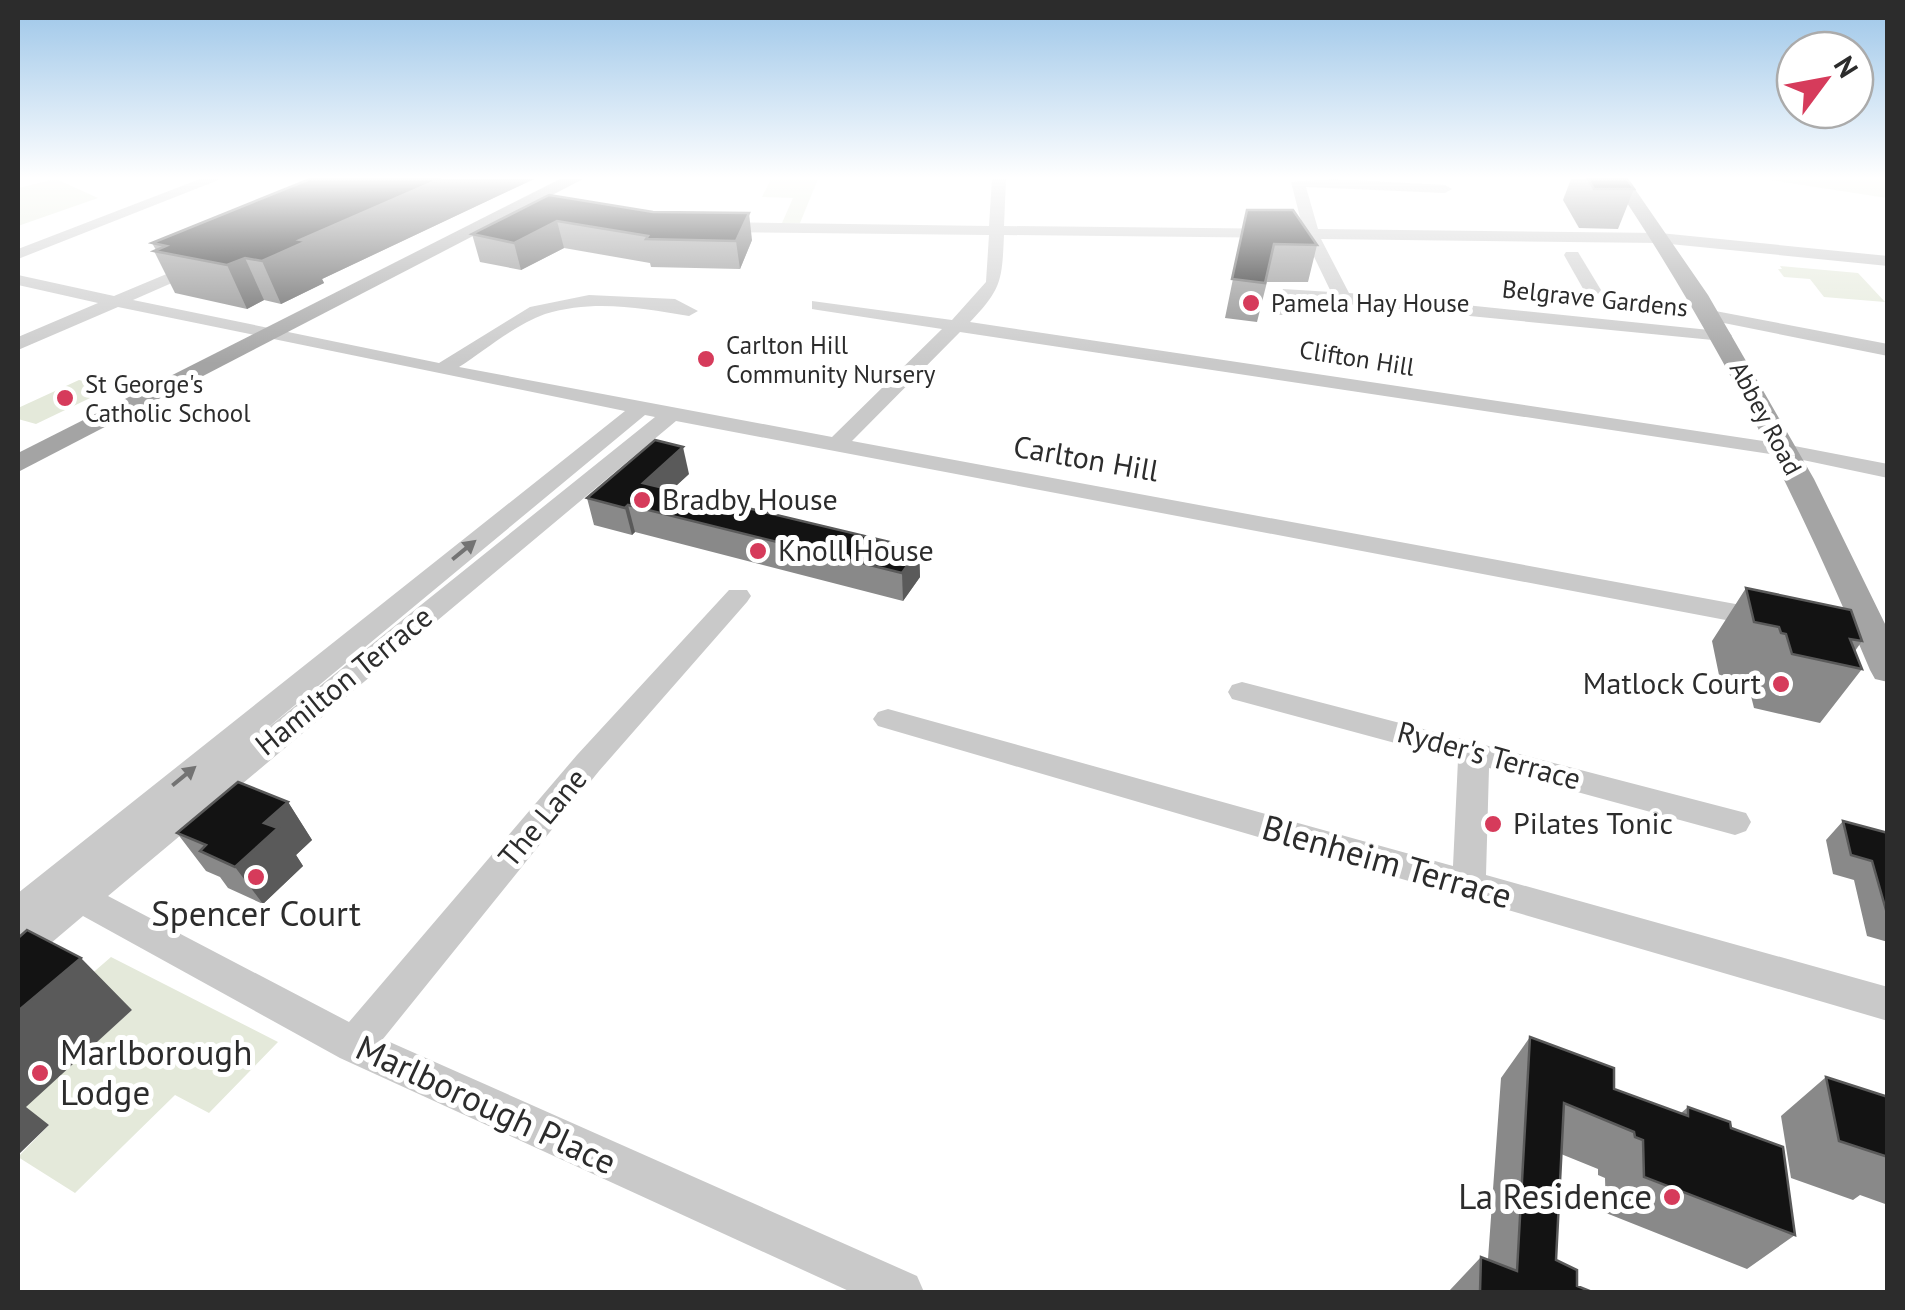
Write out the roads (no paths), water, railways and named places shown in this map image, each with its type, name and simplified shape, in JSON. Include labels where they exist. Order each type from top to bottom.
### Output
[{"type":"main road","points":[[18,464],[459,240]]},
{"type":"main road","name":"Abbey Road","points":[[1661,240],[1716,326],[1784,450],[1884,652]]},
{"type":"street","points":[[18,254],[55,240]]},
{"type":"street","points":[[838,443],[957,326],[994,282],[997,240]]},
{"type":"street","points":[[1314,240],[1342,298]]},
{"type":"street","points":[[1416,240],[1563,246],[1634,240]]},
{"type":"street","points":[[1686,240],[1888,261]]},
{"type":"street","points":[[1563,246],[1592,290]]},
{"type":"street","points":[[18,344],[216,258]]},
{"type":"street","name":"Carlton Hill","points":[[18,280],[114,304],[656,411],[1798,625]]},
{"type":"street","name":"Belgrave Gardens","points":[[1283,311],[1289,293],[1716,326],[1888,350]]},
{"type":"street","points":[[442,368],[536,311],[589,300],[684,303]]},
{"type":"street","name":"Clifton Hill","points":[[818,305],[1784,450],[1888,471]]},
{"type":"street","name":"Hamilton Terrace","points":[[18,949],[69,889],[656,411]]},
{"type":"street","name":"The Lane","points":[[354,1045],[588,763],[738,596]]},
{"type":"street","points":[[1841,634],[1884,652]]},
{"type":"street","name":"Ryder's Terrace","points":[[1242,692],[1735,822]]},
{"type":"street","name":"Blenheim Terrace","points":[[888,720],[1888,1004]]},
{"type":"street","points":[[1470,885],[1474,751]]},
{"type":"street","name":"Hamilton Terrace","points":[[18,914],[69,889]]},
{"type":"street","name":"Marlborough Place","points":[[69,889],[120,921],[354,1045],[902,1292]]},
{"type":"place","name":"Pamela Hay House","points":[[1251,303]]},
{"type":"place","name":"Carlton Hill Community Nursery","points":[[706,359]]},
{"type":"place","name":"St George's Catholic School","points":[[65,398]]},
{"type":"place","name":"Bradby House","points":[[642,500]]},
{"type":"place","name":"Knoll House","points":[[758,551]]},
{"type":"place","name":"Matlock Court","points":[[1781,684]]},
{"type":"place","name":"Pilates Tonic","points":[[1493,824]]},
{"type":"place","name":"Spencer Court","points":[[256,877]]},
{"type":"place","name":"Marlborough Lodge","points":[[40,1073]]},
{"type":"place","name":"La Residence","points":[[1672,1197]]}]
